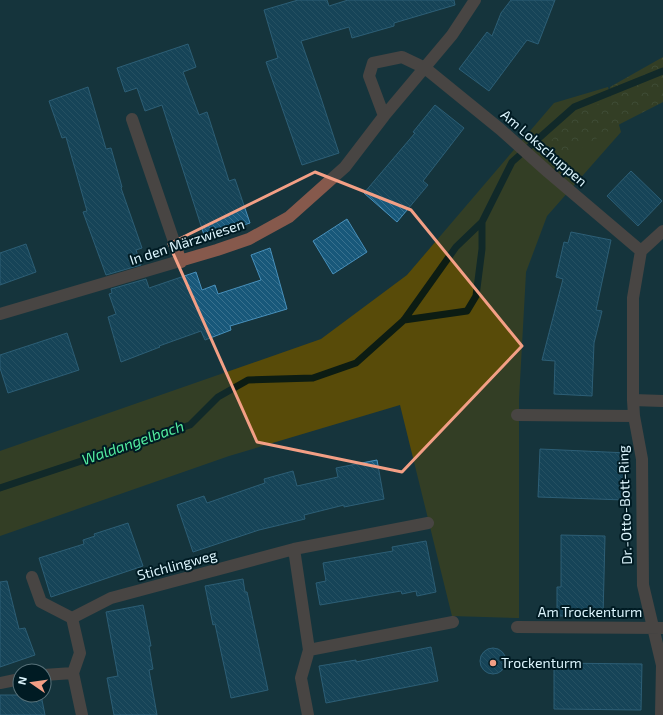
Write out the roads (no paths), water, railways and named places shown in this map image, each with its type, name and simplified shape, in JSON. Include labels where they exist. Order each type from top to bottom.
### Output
[{"type":"street","name":"In den Märzwiesen","points":[[0,314],[181,262],[249,239],[289,217],[345,168],[384,116],[452,35],[475,0]]},
{"type":"street","name":"Am Lokschuppen","points":[[384,116],[369,76],[373,63],[402,57],[425,68],[500,129],[641,251]]},
{"type":"street","points":[[132,119],[181,262]]},
{"type":"street","points":[[641,251],[663,231]]},
{"type":"street","name":"Dr.-Otto-Bott-Ring","points":[[641,251],[632,298],[633,400],[634,416],[642,459],[643,585],[658,628],[662,666],[661,715]]},
{"type":"street","points":[[633,400],[663,400]]},
{"type":"street","points":[[517,415],[634,416]]},
{"type":"street","name":"Stichlingweg","points":[[72,618],[111,598],[294,549],[428,524]]},
{"type":"street","points":[[294,549],[309,650],[301,678],[308,715]]},
{"type":"street","points":[[32,577],[41,602],[72,618],[80,653],[73,673],[82,715]]},
{"type":"street","points":[[309,650],[453,622]]},
{"type":"street","name":"Am Trockenturm","points":[[517,627],[658,628]]},
{"type":"street","points":[[52,674],[73,673]]},
{"type":"street","points":[[0,683],[12,681]]},
{"type":"waterway","name":"Waldangelbach","points":[[0,488],[190,425],[218,397],[248,380],[313,378],[356,363],[404,320],[456,247],[482,222],[512,162],[574,107],[663,71]]},
{"type":"waterway","name":"Waldangelbach","points":[[404,320],[467,311],[476,296],[482,249],[482,222]]},
{"type":"place","name":"Trockenturm","points":[[493,663]]}]
